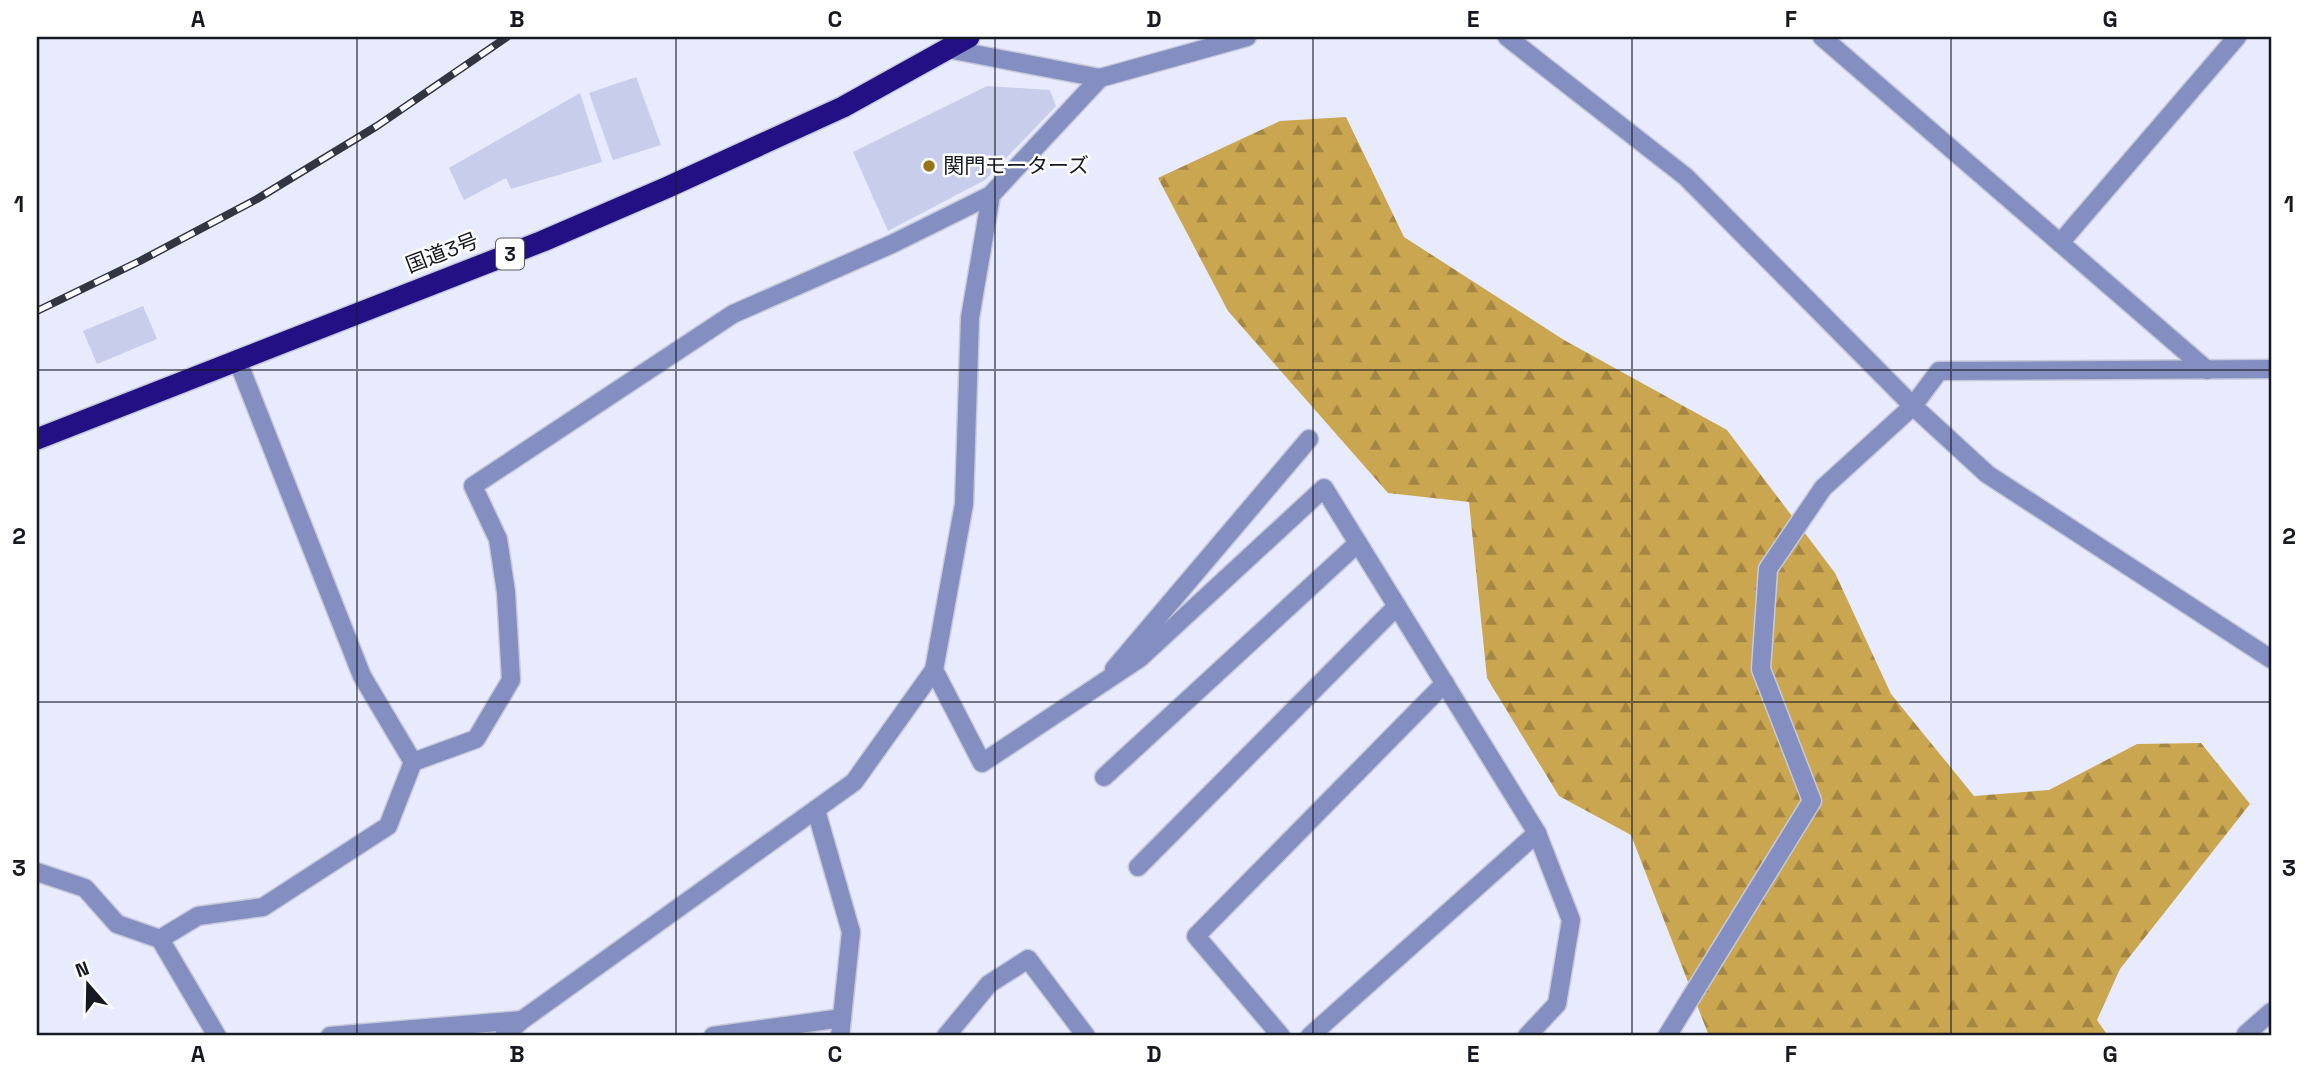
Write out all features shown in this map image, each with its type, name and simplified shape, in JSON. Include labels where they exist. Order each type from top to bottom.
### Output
[{"type":"highway","name":"国道3号","points":[[37,439],[543,241],[843,107],[969,37]]},
{"type":"street","points":[[948,49],[1100,78],[1247,37]]},
{"type":"street","points":[[1507,37],[1686,177],[1913,406],[1987,474],[2271,659]]},
{"type":"street","points":[[1822,37],[2207,370]]},
{"type":"street","points":[[2060,243],[2237,37]]},
{"type":"street","points":[[160,939],[198,916],[263,907],[388,825],[414,762],[475,739],[512,680],[506,592],[498,539],[473,486],[733,314],[892,244],[991,195],[1100,78]]},
{"type":"street","points":[[504,1036],[522,1020],[854,782],[934,670],[964,504],[970,318],[991,195]]},
{"type":"street","points":[[237,359],[362,676],[414,762]]},
{"type":"street","points":[[1667,1036],[1812,801],[1761,669],[1768,569],[1824,488],[1913,406],[1939,371],[2271,369]]},
{"type":"street","points":[[1100,685],[1309,439]]},
{"type":"street","points":[[934,670],[982,764],[1140,658],[1324,488],[1537,832],[1571,920],[1558,1004],[1527,1036]]},
{"type":"street","points":[[1104,777],[1358,543]]},
{"type":"street","points":[[1138,867],[1397,606]]},
{"type":"street","points":[[1281,1036],[1196,936],[1445,683]]},
{"type":"street","points":[[816,810],[851,932],[840,1036]]},
{"type":"street","points":[[1310,1036],[1537,832]]},
{"type":"street","points":[[37,872],[85,888],[117,923],[160,939],[217,1036]]},
{"type":"street","points":[[946,1036],[989,984],[1028,959],[1086,1036]]},
{"type":"street","points":[[2246,1034],[2271,1012]]},
{"type":"street","points":[[713,1036],[842,1018]]},
{"type":"street","points":[[330,1036],[522,1020]]},
{"type":"green space","points":[[1346,117],[1404,237],[1564,340],[1727,430],[1835,573],[1891,694],[1974,796],[2049,790],[2137,744],[2201,743],[2250,804],[2120,969],[2097,1020],[2108,1036],[1709,1036],[1631,835],[1559,796],[1487,678],[1469,502],[1388,493],[1228,311],[1158,178],[1280,121]]},
{"type":"building","points":[[636,77],[661,145],[613,160],[589,93]]},
{"type":"building","name":"関門モーターズ","points":[[987,86],[1050,90],[1056,106],[985,180],[888,231],[853,152]]},
{"type":"building","points":[[580,93],[602,162],[511,189],[506,178],[464,200],[449,168]]},
{"type":"building","points":[[143,306],[157,339],[97,364],[83,331]]},
{"type":"railway","points":[[37,311],[140,261],[257,199],[377,126],[507,37]]},
{"type":"place","name":"関門モーターズ","points":[[929,166]]}]
